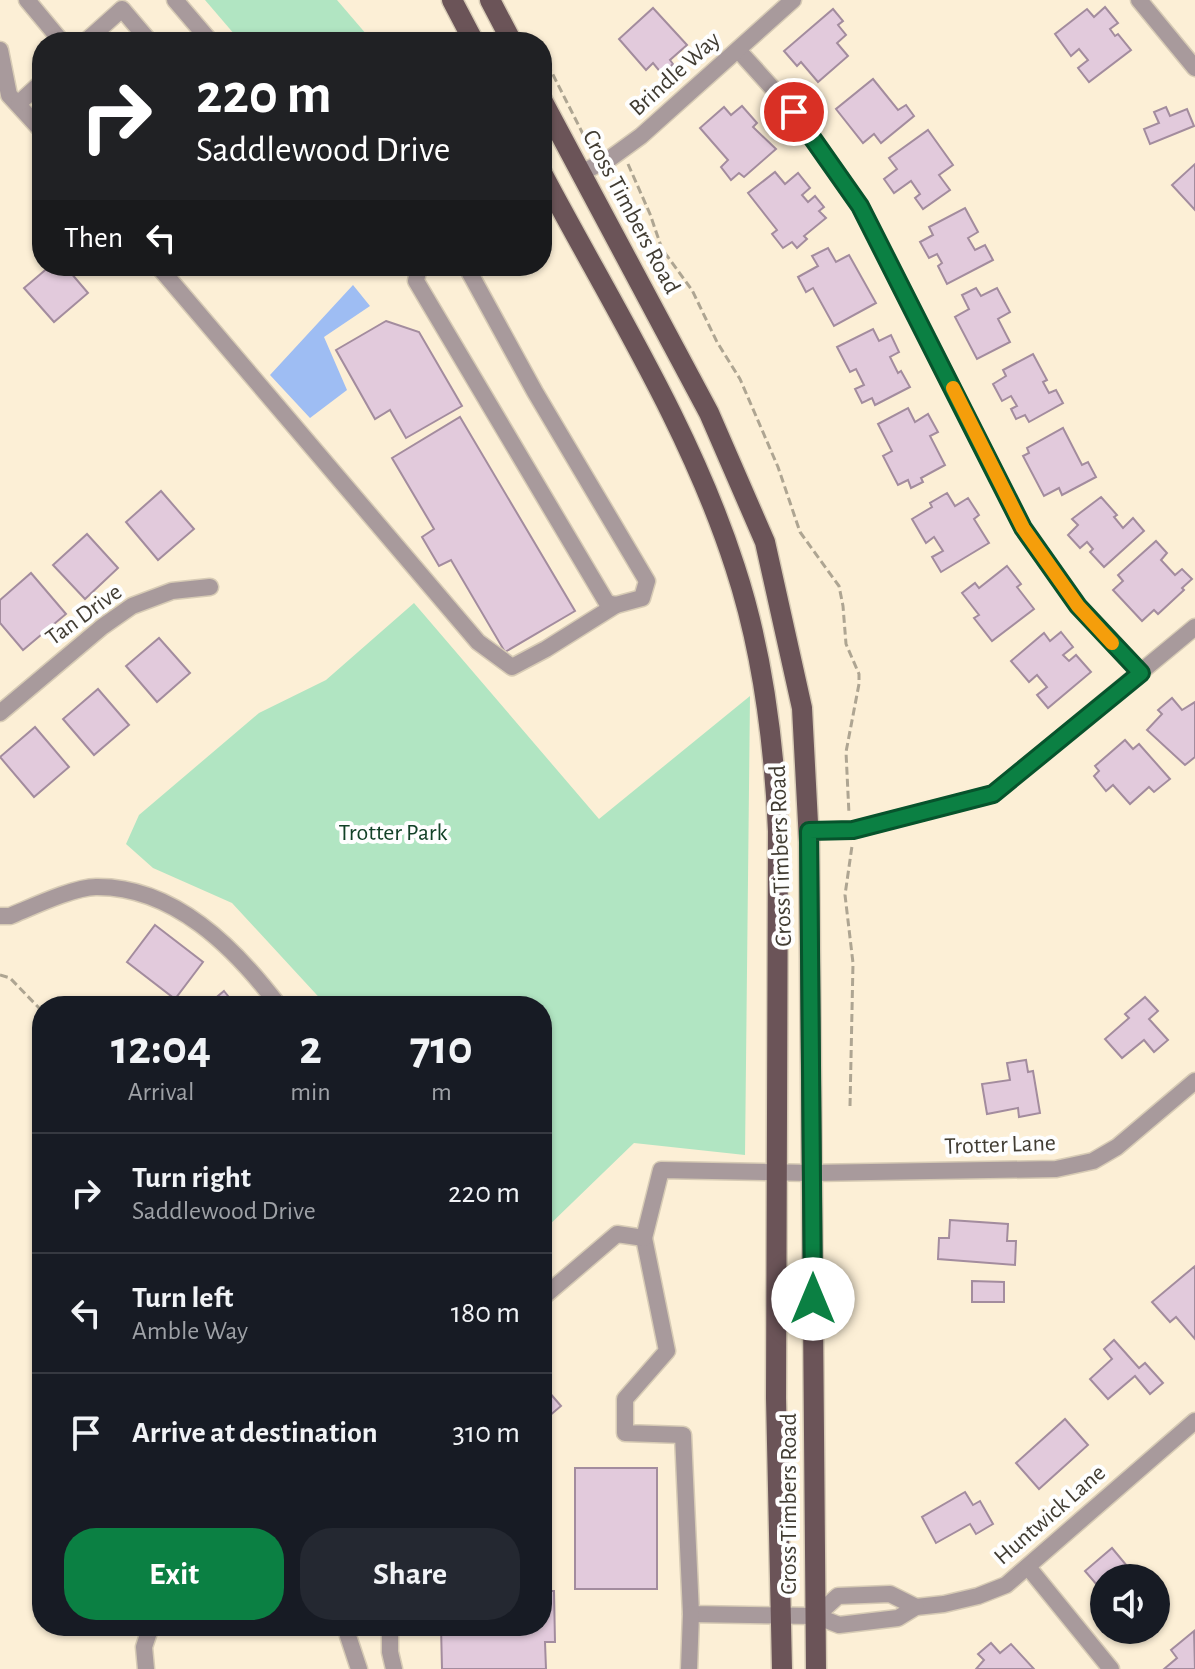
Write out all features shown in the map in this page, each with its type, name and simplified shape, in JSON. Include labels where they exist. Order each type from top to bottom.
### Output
[{"type":"main road","points":[[452,0],[469,32]]},
{"type":"main road","points":[[490,0],[507,32]]},
{"type":"main road","name":"Cross Timbers Road","points":[[552,119],[726,447],[765,542],[802,708],[809,831],[816,1669]]},
{"type":"main road","points":[[552,180],[580,173]]},
{"type":"main road","name":"Cross Timbers Road","points":[[552,197],[686,444],[731,553],[755,639],[768,712],[777,801],[776,1398],[782,1669]]},
{"type":"street","points":[[27,0],[54,32]]},
{"type":"street","points":[[175,0],[202,32]]},
{"type":"street","name":"Brindle Way","points":[[580,173],[608,160],[641,136],[793,0]]},
{"type":"street","points":[[1139,0],[1195,68]]},
{"type":"street","points":[[96,32],[122,9],[142,32]]},
{"type":"street","points":[[0,50],[9,95],[32,119]]},
{"type":"street","points":[[738,50],[794,112],[860,206],[1023,528],[1078,606],[1141,673]]},
{"type":"street","points":[[19,103],[32,91]]},
{"type":"street","points":[[167,276],[478,642],[512,667],[616,605],[642,598],[647,581],[535,392],[471,276]]},
{"type":"street","points":[[417,276],[416,281],[607,603],[616,605]]},
{"type":"street","name":"Tan Drive","points":[[0,713],[102,627],[132,606],[172,591],[210,587]]},
{"type":"street","points":[[809,831],[853,830],[993,794],[1195,627]]},
{"type":"street","points":[[0,916],[10,916],[94,886],[145,893],[201,923],[257,977],[271,996]]},
{"type":"street","name":"Trotter Lane","points":[[644,1238],[661,1170],[812,1173],[1047,1171],[1093,1161],[1117,1147],[1195,1081]]},
{"type":"street","points":[[552,1289],[617,1234],[644,1238],[667,1351],[625,1399],[625,1433],[683,1435],[691,1614],[689,1669]]},
{"type":"street","name":"Huntwick Lane","points":[[691,1614],[816,1616],[839,1625],[898,1618],[916,1607],[978,1596],[1006,1585],[1195,1421]]},
{"type":"street","points":[[1028,1567],[1111,1669]]},
{"type":"street","name":"Huntwick Lane","points":[[816,1616],[838,1596],[890,1594],[916,1607]]},
{"type":"street","points":[[146,1669],[144,1647],[148,1636]]},
{"type":"street","points":[[348,1636],[359,1669]]},
{"type":"street","points":[[390,1636],[394,1669]]},
{"type":"path","points":[[0,975],[10,978],[32,1001]]},
{"type":"green space","points":[[205,0],[337,0],[364,32],[232,32]]},
{"type":"green space","name":"Trotter Park","points":[[414,603],[599,819],[750,696],[745,1155],[634,1143],[552,1222],[552,996],[318,996],[232,903],[153,868],[126,844],[139,815],[259,713],[326,680]]},
{"type":"water","points":[[353,285],[370,306],[324,337],[347,390],[310,418],[270,375]]},
{"type":"building","points":[[1105,7],[1118,23],[1110,29],[1131,50],[1089,82],[1078,68],[1088,60],[1079,49],[1071,56],[1055,34],[1087,9],[1094,17]]},
{"type":"building","points":[[653,8],[687,45],[670,60],[673,64],[662,74],[653,63],[646,70],[619,39]]},
{"type":"building","points":[[833,9],[843,21],[838,25],[846,35],[837,43],[848,56],[818,82],[801,62],[797,66],[784,51]]},
{"type":"building","points":[[873,79],[898,110],[906,105],[914,116],[881,143],[874,134],[863,143],[836,109]]},
{"type":"building","points":[[742,106],[757,123],[753,127],[776,149],[744,177],[739,173],[731,180],[721,167],[728,160],[700,128],[724,107],[731,115]]},
{"type":"building","points":[[1166,107],[1170,116],[1187,109],[1194,126],[1150,144],[1144,129],[1159,123],[1154,112]]},
{"type":"building","points":[[928,130],[953,165],[939,175],[950,190],[923,209],[915,198],[920,194],[911,181],[894,193],[884,179],[897,169],[889,158]]},
{"type":"building","points":[[1195,164],[1195,210],[1172,185]]},
{"type":"building","points":[[775,172],[785,184],[798,173],[810,188],[802,195],[808,202],[815,196],[824,207],[819,211],[826,218],[804,236],[807,239],[797,248],[792,242],[783,248],[772,234],[777,230],[748,193]]},
{"type":"building","points":[[965,208],[978,232],[968,238],[975,250],[985,245],[993,260],[947,284],[938,266],[942,263],[937,254],[929,258],[920,242],[933,235],[929,227]]},
{"type":"building","points":[[828,248],[836,262],[849,255],[876,303],[834,326],[813,288],[806,292],[798,277],[818,266],[812,256]]},
{"type":"building","points":[[38,276],[74,276],[88,293],[54,322],[24,288]]},
{"type":"building","points":[[976,288],[981,296],[997,288],[1010,312],[998,319],[1010,342],[977,359],[955,317],[969,309],[962,295]]},
{"type":"building","points":[[386,321],[419,332],[462,406],[406,438],[390,410],[375,419],[336,350]]},
{"type":"building","points":[[873,329],[879,341],[891,335],[899,352],[890,357],[910,387],[875,405],[872,398],[862,403],[855,389],[864,385],[856,369],[850,372],[837,347]]},
{"type":"building","points":[[1033,354],[1047,380],[1043,382],[1049,393],[1056,390],[1063,403],[1029,422],[1025,415],[1016,419],[1011,409],[1017,406],[1011,396],[1002,401],[993,384],[1006,376],[1003,370]]},
{"type":"building","points":[[908,408],[915,422],[928,414],[938,432],[930,436],[945,465],[921,478],[923,482],[911,488],[908,480],[898,485],[883,456],[892,451],[878,424]]},
{"type":"building","points":[[460,417],[575,611],[505,652],[451,560],[439,566],[422,537],[434,529],[392,458]]},
{"type":"building","points":[[1063,428],[1082,465],[1088,462],[1096,477],[1062,495],[1059,488],[1044,496],[1023,456],[1029,453],[1027,448]]},
{"type":"building","points":[[161,491],[194,529],[158,560],[126,522]]},
{"type":"building","points":[[947,493],[955,506],[968,498],[979,515],[974,519],[989,543],[941,572],[932,557],[943,551],[934,537],[926,543],[912,519]]},
{"type":"building","points":[[1101,497],[1117,515],[1114,517],[1123,528],[1133,518],[1144,531],[1104,567],[1090,552],[1093,549],[1087,542],[1080,548],[1068,535],[1078,525],[1072,519]]},
{"type":"building","points":[[87,534],[118,568],[85,599],[53,565]]},
{"type":"building","points":[[1156,541],[1167,553],[1161,560],[1175,575],[1182,569],[1192,579],[1158,614],[1154,610],[1142,621],[1113,590],[1123,581],[1118,575]]},
{"type":"building","points":[[1007,566],[1021,584],[1017,587],[1034,609],[992,641],[974,618],[979,615],[962,593],[975,583],[979,588]]},
{"type":"building","points":[[31,573],[66,614],[23,650],[0,623],[0,600]]},
{"type":"building","points":[[1061,632],[1073,647],[1063,655],[1069,661],[1076,655],[1091,672],[1048,708],[1037,695],[1047,687],[1037,675],[1029,682],[1011,661],[1044,633],[1050,641]]},
{"type":"building","points":[[159,638],[190,673],[157,702],[126,666]]},
{"type":"building","points":[[98,689],[129,725],[94,755],[63,719]]},
{"type":"building","points":[[1172,698],[1182,710],[1195,702],[1195,757],[1185,765],[1147,730],[1162,714],[1158,710]]},
{"type":"building","points":[[35,727],[69,767],[34,797],[0,757]]},
{"type":"building","points":[[1125,740],[1133,749],[1139,744],[1170,779],[1154,792],[1149,787],[1130,804],[1113,785],[1106,791],[1094,776],[1099,771],[1095,766]]},
{"type":"building","points":[[155,925],[203,962],[177,996],[171,996],[127,962]]},
{"type":"building","points":[[1145,997],[1158,1011],[1149,1019],[1168,1040],[1154,1052],[1144,1040],[1122,1058],[1105,1039],[1129,1018],[1125,1014]]},
{"type":"building","points":[[1026,1060],[1028,1072],[1033,1071],[1040,1113],[1019,1117],[1018,1108],[987,1114],[982,1084],[1010,1080],[1007,1063]]},
{"type":"building","points":[[950,1220],[1008,1224],[1007,1241],[1016,1241],[1015,1265],[938,1259],[939,1238],[949,1238]]},
{"type":"building","points":[[1195,1266],[1195,1339],[1176,1317],[1170,1322],[1152,1302]]},
{"type":"building","points":[[972,1281],[1004,1282],[1004,1302],[972,1302]]},
{"type":"building","points":[[1114,1340],[1139,1368],[1145,1363],[1163,1383],[1150,1394],[1135,1376],[1108,1399],[1090,1379],[1112,1359],[1104,1349]]},
{"type":"building","points":[[552,1396],[561,1406],[552,1414]]},
{"type":"building","points":[[1065,1419],[1088,1445],[1039,1489],[1016,1463]]},
{"type":"building","points":[[575,1468],[657,1468],[657,1589],[575,1589]]},
{"type":"building","points":[[965,1492],[973,1505],[980,1501],[993,1524],[976,1534],[970,1524],[936,1543],[922,1517]]},
{"type":"building","points":[[1112,1548],[1125,1564],[1093,1564]]},
{"type":"building","points":[[554,1591],[555,1642],[545,1642],[546,1669],[442,1669],[441,1636],[552,1636]]},
{"type":"building","points":[[1194,1631],[1195,1669],[1164,1669],[1177,1658],[1171,1650]]},
{"type":"building","points":[[991,1643],[1000,1653],[1011,1644],[1034,1669],[976,1669],[984,1660],[978,1654]]},
{"type":"slow traffic","points":[[953,388],[1023,528],[1078,606],[1112,643]]},
{"type":"route","points":[[794,112],[860,206],[1023,528],[1078,606],[1141,673],[993,794],[853,830],[809,831],[813,1299]]}]
